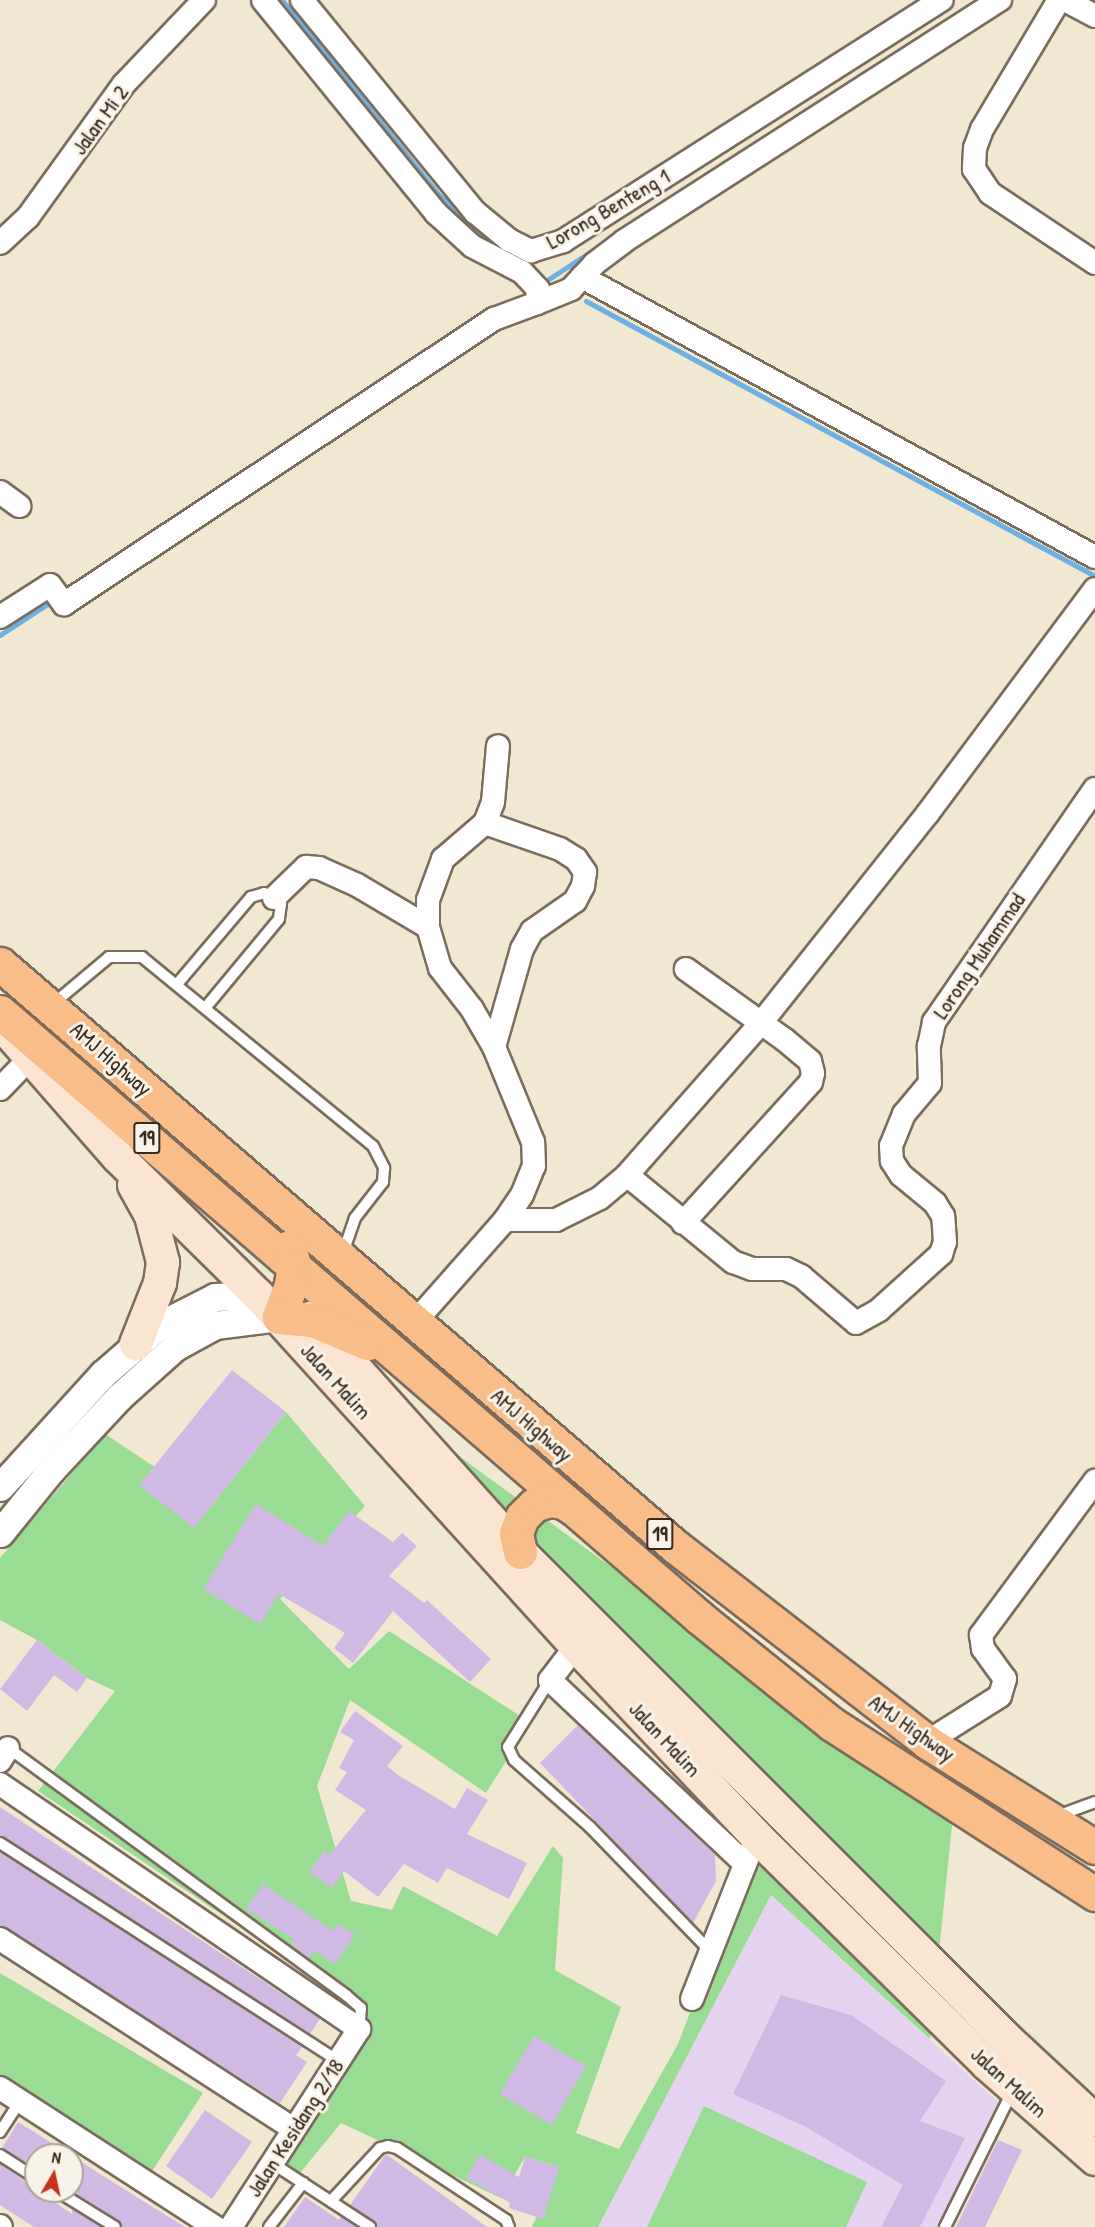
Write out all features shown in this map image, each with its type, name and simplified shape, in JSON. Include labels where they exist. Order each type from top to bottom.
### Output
[{"type":"highway","name":"AMJ Highway","points":[[0,964],[676,1547],[927,1742],[1095,1847]]},
{"type":"highway","name":"AMJ Highway","points":[[0,1012],[700,1618],[831,1724],[1095,1894]]},
{"type":"highway","points":[[255,1182],[280,1220],[294,1265],[284,1308],[370,1345],[462,1412]]},
{"type":"highway","points":[[520,1552],[516,1533],[522,1517],[534,1505],[549,1500],[563,1502],[578,1511]]},
{"type":"main road","name":"Jalan Malim","points":[[0,1022],[29,1059],[118,1157],[284,1308],[520,1552],[1009,2041],[1095,2121]]},
{"type":"main road","points":[[118,1157],[151,1216],[161,1245],[160,1283],[136,1344]]},
{"type":"main road","name":"Jalan Malim","points":[[284,1308],[576,1646],[757,1836],[1014,2088],[1095,2159]]},
{"type":"street","name":"Jalan Mi 2","points":[[0,243],[28,217],[124,84],[204,0]]},
{"type":"street","points":[[263,0],[436,213],[472,246],[517,262],[537,296]]},
{"type":"street","name":"Lorong Benteng 1","points":[[302,0],[517,262],[563,242],[942,0]]},
{"type":"street","points":[[0,617],[50,585],[64,604],[494,319],[537,296],[571,289],[624,241],[1000,0]]},
{"type":"street","points":[[1059,0],[982,129],[975,148],[974,169],[990,193],[1095,263]]},
{"type":"street","points":[[1065,0],[1095,16]]},
{"type":"street","points":[[582,277],[1095,557]]},
{"type":"street","points":[[0,492],[19,506]]},
{"type":"street","points":[[505,1220],[555,1220],[600,1198],[627,1175],[761,1023],[928,813],[1094,594]]},
{"type":"street","points":[[414,1323],[505,1220],[522,1195],[534,1166],[533,1142],[494,1047],[472,1009],[440,968],[428,927],[430,890],[443,859],[485,823],[495,794],[498,746]]},
{"type":"street","name":"Lorong Muhammad","points":[[683,1223],[733,1262],[752,1269],[786,1269],[801,1276],[856,1323],[879,1310],[941,1254],[943,1216],[935,1203],[901,1175],[892,1161],[894,1130],[930,1083],[930,1033],[940,1011],[1095,789]]},
{"type":"street","points":[[485,823],[560,849],[576,859],[585,872],[583,886],[575,901],[532,932],[522,949],[494,1047]]},
{"type":"street","points":[[274,898],[306,867],[319,868],[357,885],[428,927]]},
{"type":"street","points":[[627,1175],[683,1223],[811,1082],[810,1061],[686,969]]},
{"type":"street","points":[[0,1089],[29,1059]]},
{"type":"street","points":[[0,1487],[29,1451],[136,1344],[196,1305],[237,1294],[284,1308]]},
{"type":"street","points":[[0,1533],[51,1470],[119,1397],[175,1347],[215,1325],[284,1308]]},
{"type":"street","points":[[927,1742],[1000,1695],[1005,1678],[982,1648],[981,1635],[1095,1481]]},
{"type":"street","points":[[576,1646],[550,1680],[745,1864]]},
{"type":"street","points":[[0,1784],[359,2029]]},
{"type":"street","points":[[692,1999],[757,1836]]},
{"type":"street","points":[[0,1940],[294,2129]]},
{"type":"street","name":"Jalan Kesidang 2/18","points":[[231,2227],[359,2029]]},
{"type":"street","points":[[0,2088],[215,2227]]},
{"type":"lane","points":[[178,983],[251,897],[264,893],[274,898],[281,904],[279,919],[206,1007]]},
{"type":"lane","points":[[51,1006],[109,957],[142,957],[178,983],[373,1146],[381,1157],[383,1182],[355,1218],[342,1258]]},
{"type":"lane","points":[[550,1680],[508,1747],[514,1760],[590,1827],[711,1952]]},
{"type":"lane","points":[[3,1750],[347,1996],[362,2008],[359,2029]]},
{"type":"lane","points":[[1049,1819],[1095,1802]]},
{"type":"lane","points":[[0,1843],[338,2061]]},
{"type":"lane","points":[[945,2227],[1014,2088]]},
{"type":"lane","points":[[0,2132],[20,2101]]},
{"type":"lane","points":[[331,2201],[380,2148],[388,2146],[397,2148],[496,2213],[509,2227]]},
{"type":"lane","points":[[0,2155],[24,2170]]},
{"type":"lane","points":[[272,2163],[370,2227]]},
{"type":"lane","points":[[269,2227],[303,2183]]},
{"type":"lane","points":[[76,2203],[114,2227]]},
{"type":"shaded area","points":[[771,1895],[1006,2109],[949,2227],[598,2227]]},
{"type":"green space","points":[[389,1405],[953,1816],[930,2039],[771,1895],[598,2227],[532,2227],[559,2167],[525,2157],[501,2198],[341,2123],[300,2173],[272,2163],[361,2008],[38,1791],[115,1691],[87,1678],[37,1640],[0,1620],[0,1558],[105,1434],[212,1505],[286,1412],[365,1506],[280,1599],[349,1669],[389,1631],[517,1714],[527,1728],[486,1793],[350,1700],[317,1786],[351,1901],[392,1910],[403,1886],[497,1936],[553,1846],[563,1858],[555,1970],[621,2007],[576,2133],[619,2149],[678,2044],[757,1837],[779,1811]]},
{"type":"green space","points":[[0,1973],[203,2093],[145,2182],[0,2089]]},
{"type":"green space","points":[[704,2106],[867,2182],[846,2227],[647,2227]]},
{"type":"building","points":[[232,1370],[286,1412],[194,1528],[139,1485]]},
{"type":"building","points":[[256,1504],[323,1546],[349,1511],[393,1542],[402,1533],[417,1546],[389,1576],[424,1603],[427,1600],[491,1659],[470,1682],[393,1611],[353,1663],[334,1648],[345,1633],[279,1594],[260,1624],[203,1589]]},
{"type":"building","points":[[37,1640],[87,1678],[77,1692],[54,1675],[27,1711],[0,1689]]},
{"type":"building","points":[[355,1711],[403,1746],[387,1766],[398,1775],[455,1809],[467,1788],[488,1800],[467,1834],[527,1863],[509,1899],[447,1868],[438,1883],[404,1864],[378,1897],[344,1871],[332,1888],[309,1872],[324,1851],[329,1855],[366,1810],[335,1790],[347,1772],[339,1768],[354,1740],[340,1732]]},
{"type":"building","points":[[578,1725],[715,1855],[716,1881],[693,1923],[540,1763]]},
{"type":"building","points":[[0,1807],[320,2019],[310,2034],[0,1836]]},
{"type":"building","points":[[0,1852],[302,2047],[296,2055],[307,2062],[280,2103],[0,1926]]},
{"type":"building","points":[[263,1884],[333,1931],[338,1924],[355,1935],[335,1964],[315,1951],[309,1958],[291,1944],[294,1939],[246,1909]]},
{"type":"building","points":[[781,1995],[851,2015],[946,2081],[920,2121],[965,2138],[920,2227],[881,2227],[903,2185],[806,2127],[733,2094]]},
{"type":"building","points":[[534,2036],[586,2066],[552,2125],[500,2094]]},
{"type":"building","points":[[205,2110],[252,2142],[212,2199],[166,2166]]},
{"type":"building","points":[[18,2122],[52,2143],[24,2143],[24,2162],[2,2148]]},
{"type":"building","points":[[998,2140],[1022,2150],[985,2227],[956,2227]]},
{"type":"building","points":[[386,2154],[487,2227],[377,2227],[350,2205]]},
{"type":"building","points":[[480,2155],[519,2177],[525,2157],[559,2167],[543,2219],[509,2208],[510,2203],[466,2178]]},
{"type":"building","points":[[0,2164],[24,2181],[24,2203],[56,2203],[72,2214],[72,2209],[101,2227],[34,2227],[0,2205]]},
{"type":"building","points":[[84,2164],[185,2227],[122,2227],[119,2221],[84,2199]]},
{"type":"building","points":[[305,2197],[339,2220],[341,2217],[356,2227],[284,2227]]},
{"type":"waterway","points":[[282,0],[439,195],[499,248]]},
{"type":"waterway","points":[[541,284],[604,243]]},
{"type":"waterway","points":[[586,301],[1095,576]]},
{"type":"waterway","points":[[0,635],[55,599]]}]
